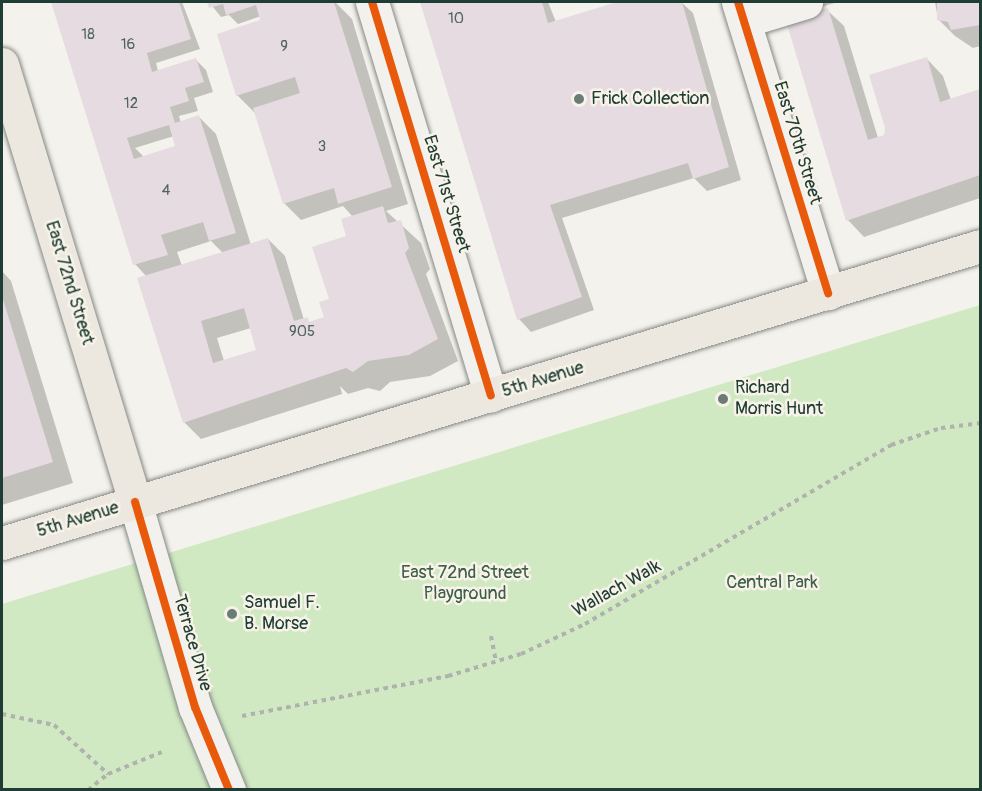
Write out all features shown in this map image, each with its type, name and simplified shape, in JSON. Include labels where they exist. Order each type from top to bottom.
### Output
[{"type":"main road","name":"East 72nd Street","points":[[2,64],[135,502]]},
{"type":"main road","name":"5th Avenue","points":[[2,543],[981,246]]},
{"type":"street","name":"East 71st Street","points":[[372,2],[491,395]]},
{"type":"street","points":[[741,11],[806,2]]},
{"type":"street","name":"East 70th Street","points":[[741,11],[828,293]]},
{"type":"street","name":"Terrace Drive","points":[[135,502],[195,707],[229,789]]},
{"type":"path","points":[[491,636],[496,662]]},
{"type":"path","points":[[2,714],[54,724],[108,774]]},
{"type":"path","points":[[88,789],[108,774],[162,752]]},
{"type":"green space","name":"Central Park","points":[[980,305],[980,789],[2,789],[2,604]]},
{"type":"building","points":[[51,2],[179,2],[191,39],[147,53],[152,72],[196,58],[204,82],[185,88],[189,101],[170,107],[175,123],[199,115],[236,233],[209,241],[203,222],[161,235],[168,255],[133,265]],"holes":[[[169,125],[175,146],[134,159],[127,138]]]},
{"type":"building","points":[[207,2],[334,2],[392,187],[338,204],[334,188],[283,204],[253,108],[300,93],[295,77],[236,96],[217,34],[260,20],[256,5],[226,15],[223,4],[209,8]]},
{"type":"building","name":"Frick Collection","points":[[420,2],[542,2],[548,23],[617,2],[682,2],[729,167],[693,179],[688,163],[550,205],[582,297],[517,320]]},
{"type":"building","points":[[937,2],[980,2],[980,25],[951,30],[948,22],[937,20]]},
{"type":"building","points":[[828,8],[868,140],[884,135],[885,128],[869,75],[927,57],[940,102],[980,89],[980,175],[846,221],[786,21]]},
{"type":"building","points":[[383,206],[388,223],[401,220],[409,248],[405,253],[438,339],[409,355],[368,361],[353,372],[346,368],[183,423],[137,278],[268,238],[294,321],[308,317],[309,322],[324,317],[319,302],[329,299],[312,247],[346,236],[341,219]],"holes":[[[244,308],[256,350],[213,363],[201,321]]]},
{"type":"building","points":[[2,296],[53,462],[2,478]]},
{"type":"cycle path","points":[[372,2],[491,395]]},
{"type":"cycle path","points":[[738,2],[828,293]]},
{"type":"cycle path","points":[[135,502],[195,707],[229,790]]},
{"type":"place","name":"Frick Collection","points":[[579,99]]},
{"type":"place","name":"Richard Morris Hunt","points":[[723,399]]},
{"type":"place","name":"Samuel F. B. Morse","points":[[232,614]]},
{"type":"park label","name":"East 72nd Street Playground","points":[[465,584]]}]
